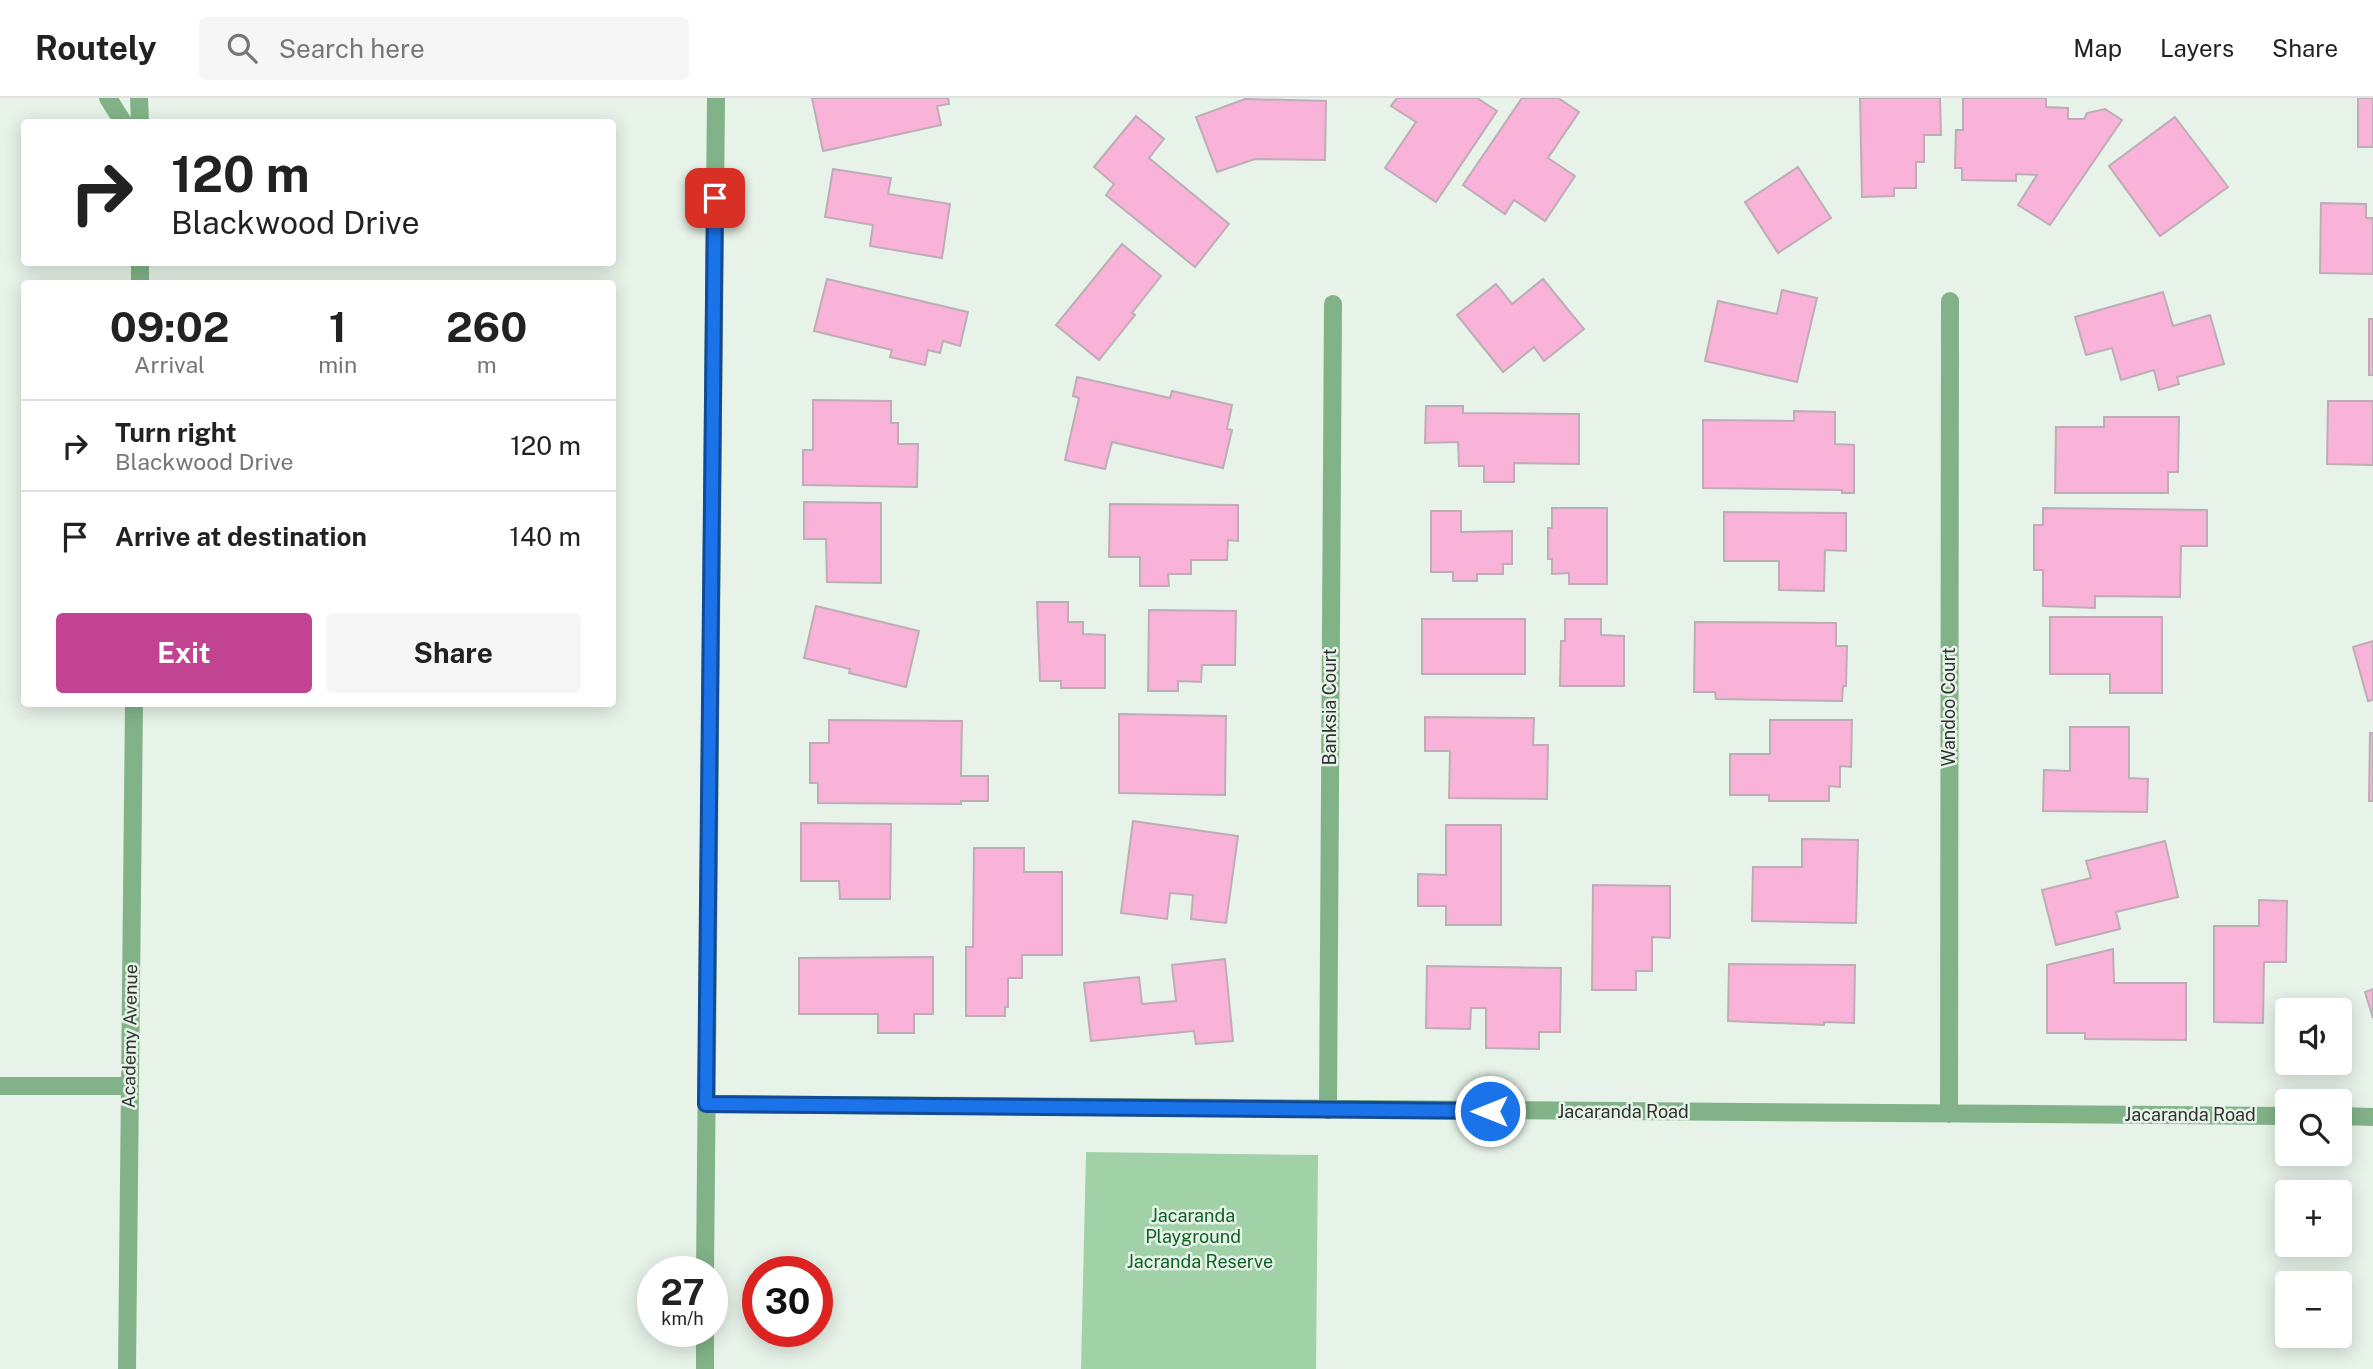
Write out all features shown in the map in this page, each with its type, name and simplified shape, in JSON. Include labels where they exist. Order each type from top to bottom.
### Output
[{"type":"street","points":[[108,98],[121,119]]},
{"type":"street","points":[[139,98],[140,119]]},
{"type":"street","points":[[705,1256],[716,98]]},
{"type":"street","name":"Wandoo Court","points":[[1949,1114],[1950,301]]},
{"type":"street","name":"Banksia Court","points":[[1328,1110],[1333,304]]},
{"type":"street","name":"Academy Avenue","points":[[127,1369],[134,707]]},
{"type":"street","points":[[0,1086],[129,1086]]},
{"type":"street","name":"Jacaranda Road","points":[[706,1104],[2275,1116]]},
{"type":"street","points":[[2352,1116],[2373,1116]]},
{"type":"street","points":[[705,1347],[705,1369]]},
{"type":"green space","name":"Jacranda Reserve","points":[[1086,1152],[1318,1155],[1316,1369],[1081,1369]]},
{"type":"building","points":[[812,98],[948,98],[949,104],[937,106],[941,125],[823,151]]},
{"type":"building","points":[[1397,98],[1477,98],[1497,111],[1436,202],[1385,168],[1416,122],[1391,106]]},
{"type":"building","points":[[1522,98],[1558,98],[1579,112],[1548,158],[1575,176],[1545,221],[1514,200],[1505,214],[1463,185]]},
{"type":"building","points":[[1860,98],[1940,98],[1941,135],[1924,135],[1924,162],[1916,162],[1916,188],[1894,188],[1894,196],[1862,197]]},
{"type":"building","points":[[1963,98],[2046,98],[2046,107],[2068,108],[2068,119],[2084,119],[2087,113],[2105,109],[2122,120],[2050,225],[2018,205],[2037,175],[2016,174],[2016,181],[1962,180],[1962,168],[1955,168],[1956,130],[1963,130]]},
{"type":"building","points":[[2358,98],[2373,98],[2373,147],[2358,147]]},
{"type":"building","points":[[1245,99],[1326,101],[1325,160],[1255,159],[1217,172],[1196,117]]},
{"type":"building","points":[[1136,116],[1164,139],[1149,158],[1229,224],[1195,267],[1106,195],[1114,184],[1094,167]]},
{"type":"building","points":[[2175,117],[2228,187],[2160,236],[2109,166]]},
{"type":"building","points":[[1798,167],[1831,218],[1778,253],[1745,202]]},
{"type":"building","points":[[833,169],[891,178],[888,194],[950,204],[942,258],[870,246],[873,225],[825,217]]},
{"type":"building","points":[[2321,203],[2366,204],[2366,218],[2373,218],[2373,274],[2320,273]]},
{"type":"building","points":[[1122,244],[1161,276],[1132,313],[1135,315],[1099,360],[1056,325]]},
{"type":"building","points":[[827,279],[968,312],[960,346],[943,341],[940,353],[928,350],[925,365],[890,357],[892,350],[814,331]]},
{"type":"building","points":[[1543,279],[1584,329],[1544,361],[1534,347],[1503,372],[1457,315],[1496,284],[1512,304]]},
{"type":"building","points":[[1782,290],[1817,298],[1797,382],[1705,361],[1718,301],[1777,314]]},
{"type":"building","points":[[2163,292],[2173,326],[2210,315],[2224,364],[2177,377],[2179,384],[2159,390],[2154,370],[2121,380],[2112,348],[2086,355],[2075,317]]},
{"type":"building","points":[[2369,319],[2373,319],[2373,375],[2369,375]]},
{"type":"building","points":[[1077,377],[1170,398],[1172,391],[1232,405],[1227,429],[1232,430],[1223,468],[1112,442],[1105,469],[1065,460],[1079,398],[1073,396]]},
{"type":"building","points":[[813,400],[891,401],[891,423],[898,423],[898,444],[918,444],[917,487],[803,485],[803,450],[813,450]]},
{"type":"building","points":[[2328,401],[2373,401],[2373,465],[2327,464]]},
{"type":"building","points":[[1426,406],[1463,406],[1463,413],[1579,414],[1579,464],[1514,463],[1514,482],[1484,482],[1484,466],[1459,466],[1458,442],[1425,443]]},
{"type":"building","points":[[1794,411],[1835,412],[1835,444],[1854,445],[1854,493],[1842,493],[1842,490],[1703,488],[1703,420],[1794,421]]},
{"type":"building","points":[[2104,417],[2179,417],[2178,472],[2168,472],[2168,493],[2055,493],[2056,427],[2104,427]]},
{"type":"building","points":[[804,502],[881,503],[881,583],[827,582],[826,539],[804,539]]},
{"type":"building","points":[[1110,504],[1238,505],[1238,541],[1228,540],[1227,560],[1191,560],[1191,574],[1168,574],[1169,586],[1140,586],[1140,557],[1109,557]]},
{"type":"building","points":[[1552,508],[1607,508],[1607,584],[1569,584],[1569,573],[1552,574],[1552,559],[1548,559],[1548,528],[1552,528]]},
{"type":"building","points":[[2043,508],[2207,510],[2207,546],[2181,546],[2180,597],[2095,596],[2095,608],[2043,606],[2043,570],[2034,570],[2034,525],[2043,525]]},
{"type":"building","points":[[1431,511],[1461,511],[1461,532],[1512,531],[1512,564],[1503,564],[1503,574],[1477,574],[1477,581],[1453,581],[1453,572],[1431,572]]},
{"type":"building","points":[[1724,512],[1846,513],[1846,551],[1825,550],[1824,591],[1779,590],[1779,561],[1724,561]]},
{"type":"building","points":[[1037,602],[1068,602],[1068,622],[1083,622],[1083,634],[1105,635],[1105,688],[1061,688],[1061,681],[1040,681]]},
{"type":"building","points":[[816,606],[919,631],[906,687],[849,673],[850,669],[804,658]]},
{"type":"building","points":[[1149,610],[1236,611],[1235,665],[1202,665],[1201,682],[1178,681],[1178,691],[1148,691]]},
{"type":"building","points":[[2050,617],[2162,617],[2162,693],[2110,693],[2110,674],[2050,674]]},
{"type":"building","points":[[1422,619],[1525,619],[1525,674],[1422,674]]},
{"type":"building","points":[[1565,619],[1601,619],[1601,635],[1624,636],[1624,686],[1560,686],[1561,641],[1565,641]]},
{"type":"building","points":[[1695,622],[1836,623],[1836,646],[1847,646],[1846,686],[1843,686],[1842,701],[1716,699],[1715,692],[1694,692]]},
{"type":"building","points":[[2373,641],[2373,700],[2368,701],[2353,647]]},
{"type":"building","points":[[1119,714],[1226,716],[1225,795],[1119,793]]},
{"type":"building","points":[[1425,717],[1534,718],[1533,745],[1548,745],[1547,799],[1449,798],[1450,751],[1425,751]]},
{"type":"building","points":[[829,720],[962,721],[961,776],[988,776],[988,801],[961,801],[961,804],[818,803],[818,783],[810,783],[810,743],[829,743]]},
{"type":"building","points":[[1770,720],[1852,720],[1851,767],[1840,766],[1840,787],[1829,786],[1829,801],[1769,801],[1769,795],[1730,795],[1730,754],[1770,754]]},
{"type":"building","points":[[2070,727],[2129,727],[2129,778],[2148,779],[2147,812],[2043,811],[2044,770],[2070,771]]},
{"type":"building","points":[[2370,733],[2373,733],[2373,801],[2369,801]]},
{"type":"building","points":[[1133,821],[1238,836],[1226,923],[1191,919],[1193,895],[1170,893],[1167,919],[1121,913]]},
{"type":"building","points":[[801,823],[891,824],[890,899],[840,899],[839,881],[801,881]]},
{"type":"building","points":[[1446,825],[1501,825],[1501,925],[1446,925],[1446,906],[1418,906],[1418,874],[1446,875]]},
{"type":"building","points":[[1802,839],[1858,840],[1856,923],[1752,921],[1753,867],[1802,867]]},
{"type":"building","points":[[2165,841],[2178,897],[2116,912],[2120,929],[2056,945],[2042,890],[2091,878],[2086,861]]},
{"type":"building","points":[[974,848],[1024,848],[1024,872],[1062,872],[1062,955],[1022,955],[1022,978],[1008,978],[1008,1007],[1005,1007],[1005,1016],[966,1016],[966,947],[973,947]]},
{"type":"building","points":[[1593,885],[1670,886],[1670,938],[1652,937],[1652,971],[1636,971],[1636,990],[1592,990]]},
{"type":"building","points":[[2259,900],[2287,901],[2286,962],[2264,962],[2263,1023],[2214,1022],[2214,926],[2259,926]]},
{"type":"building","points":[[2113,949],[2114,983],[2186,983],[2186,1040],[2085,1039],[2085,1033],[2047,1033],[2047,965]]},
{"type":"building","points":[[933,957],[933,1014],[914,1014],[914,1033],[878,1033],[878,1014],[799,1014],[799,958]]},
{"type":"building","points":[[1225,959],[1233,1041],[1196,1044],[1194,1031],[1091,1041],[1084,983],[1139,977],[1142,1004],[1176,1001],[1172,965]]},
{"type":"building","points":[[1729,964],[1855,965],[1854,1023],[1824,1022],[1824,1025],[1728,1021]]},
{"type":"building","points":[[1427,966],[1561,968],[1560,1032],[1539,1032],[1539,1049],[1486,1048],[1486,1008],[1471,1008],[1470,1029],[1426,1028]]},
{"type":"building","points":[[2373,989],[2373,1018],[2365,992]]},
{"type":"route","points":[[715,198],[706,1104],[1490,1111]]},
{"type":"park label","name":"Jacaranda Playground","points":[[1193,1226]]}]
